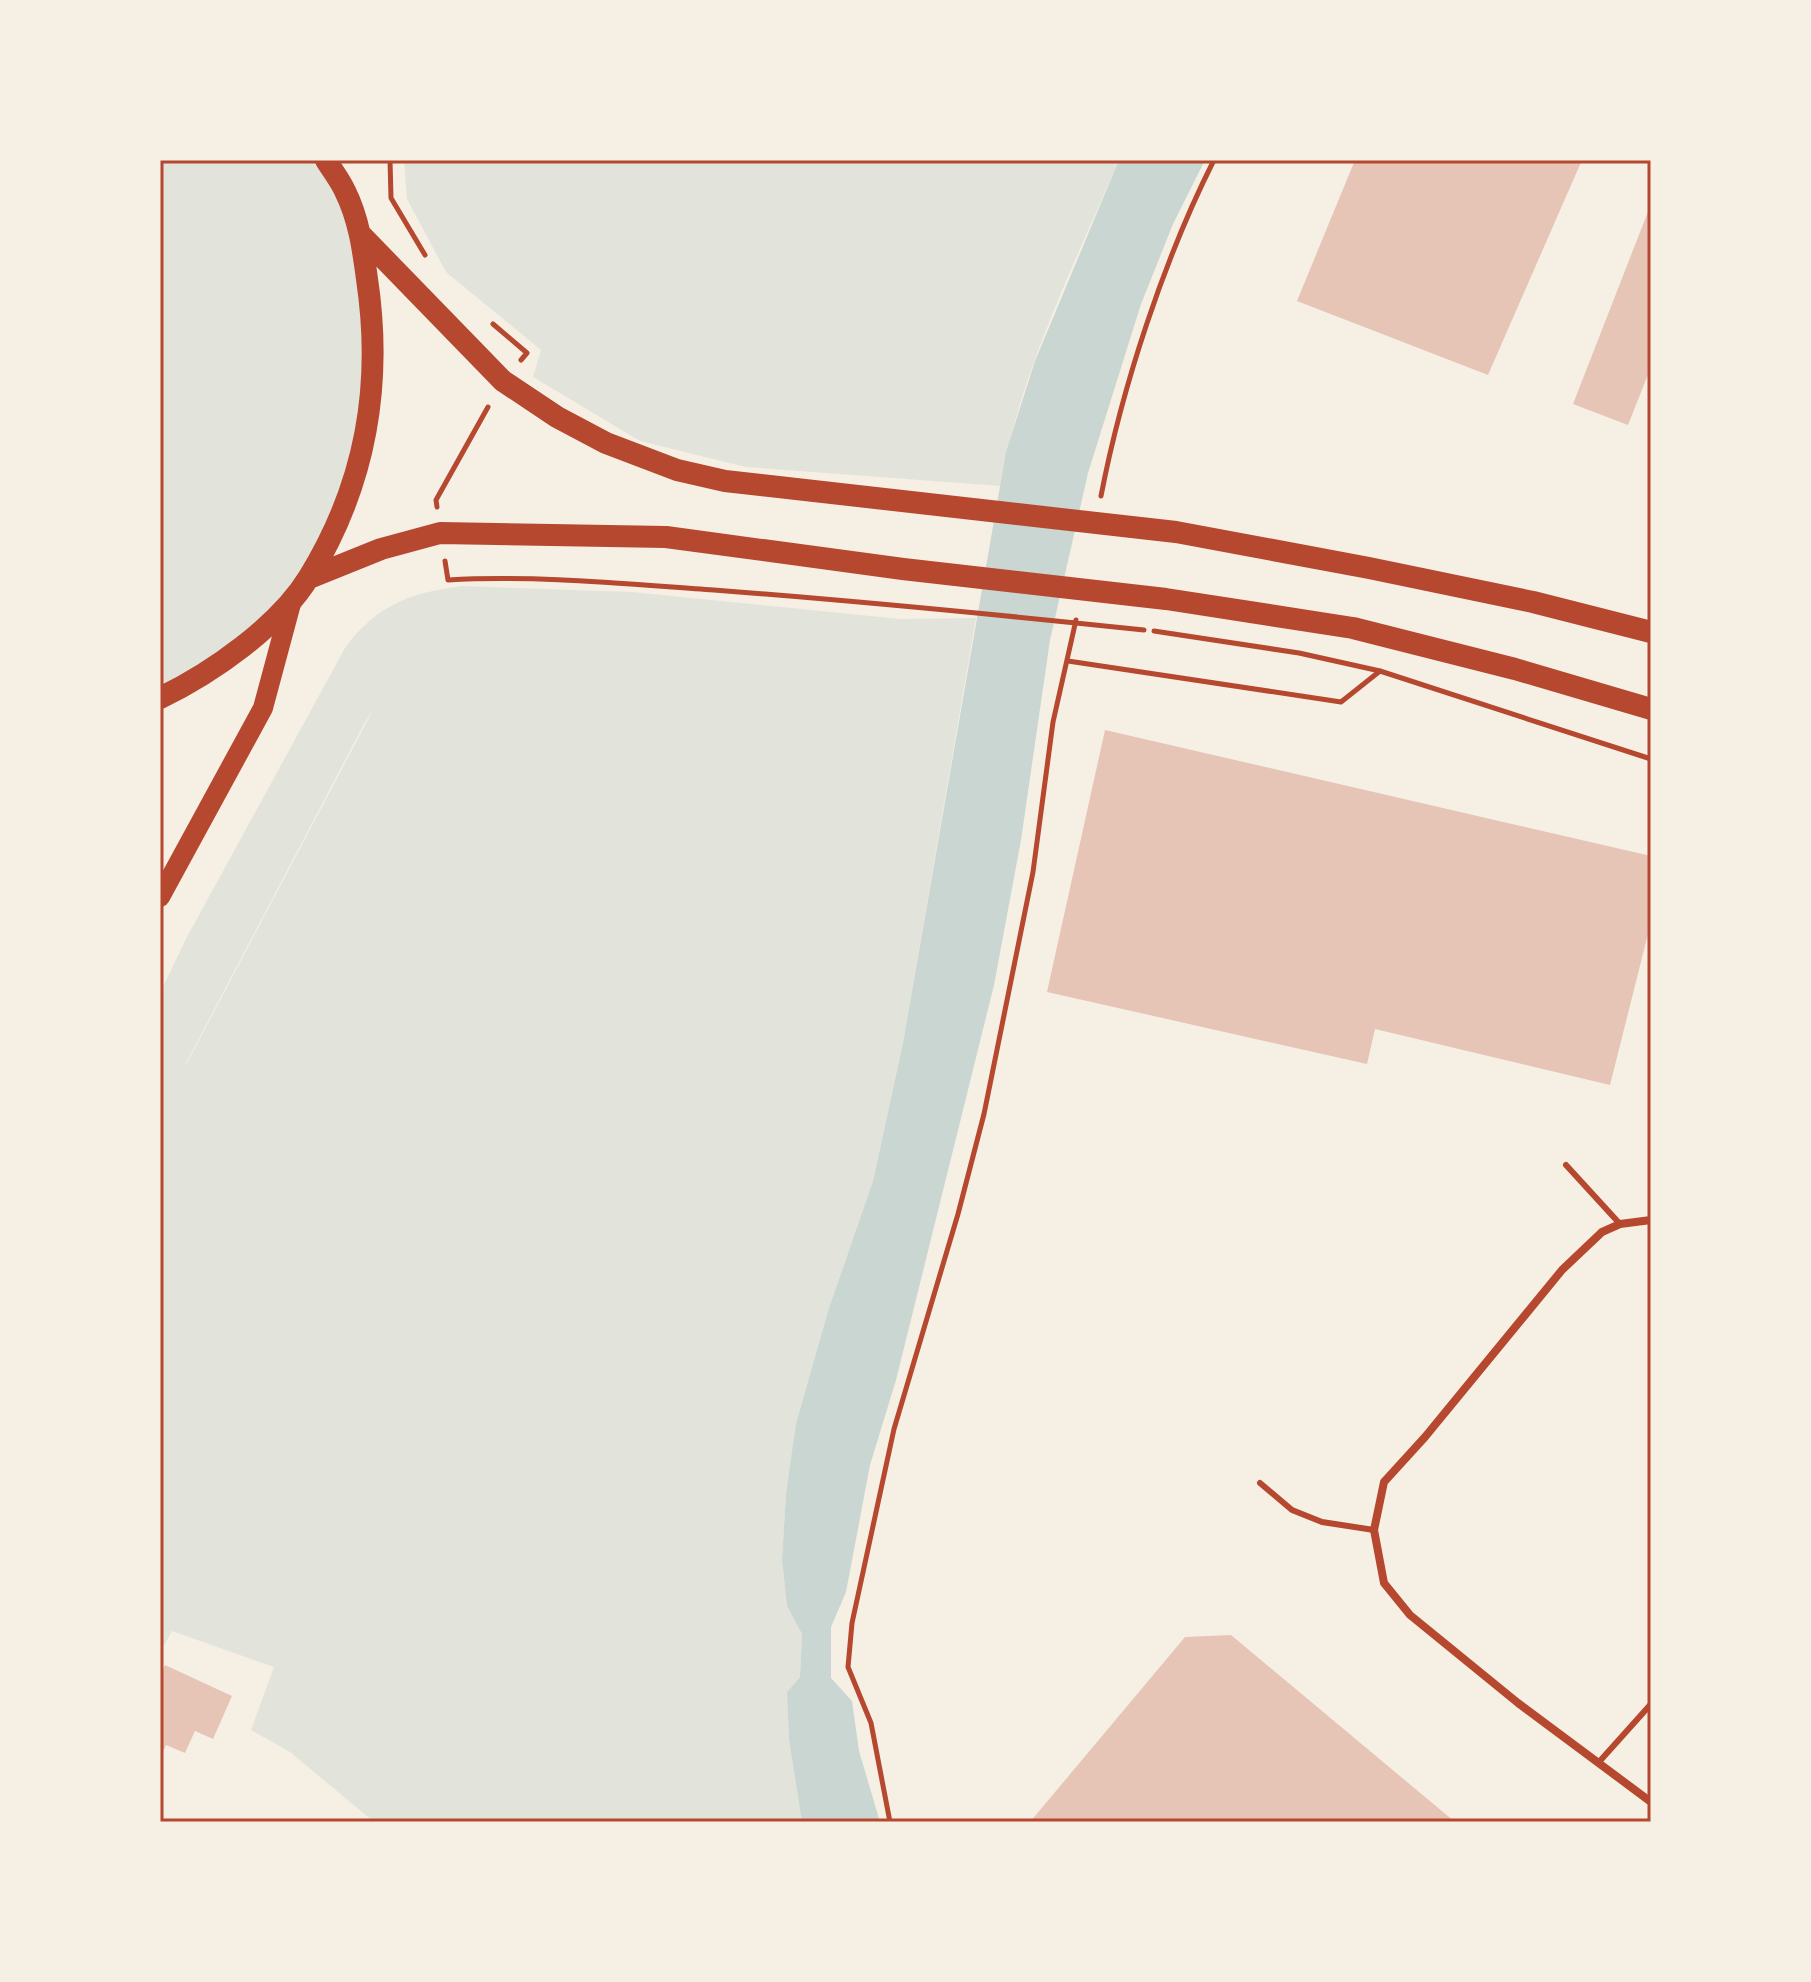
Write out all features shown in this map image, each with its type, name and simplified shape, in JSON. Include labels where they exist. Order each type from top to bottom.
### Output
[{"type":"highway","points":[[160,698],[183,687],[231,655],[292,600],[309,578],[336,526],[358,464],[369,419],[374,341],[361,235],[346,192],[326,160]]},
{"type":"highway","points":[[344,160],[346,192]]},
{"type":"highway","points":[[361,235],[503,381],[557,417],[606,443],[677,470],[725,481],[1176,532],[1503,596],[1651,632]]},
{"type":"highway","points":[[309,578],[381,549],[440,533],[666,537],[903,569],[1166,599],[1353,628],[1515,669],[1651,709]]},
{"type":"main road","points":[[160,897],[263,708],[292,600]]},
{"type":"street","points":[[1651,1220],[1620,1224],[1602,1232],[1562,1270],[1425,1437],[1384,1482],[1374,1530],[1384,1583],[1410,1615],[1518,1703],[1651,1802]]},
{"type":"lane","points":[[1566,1165],[1620,1224]]},
{"type":"lane","points":[[1260,1483],[1292,1510],[1322,1522],[1374,1530]]},
{"type":"lane","points":[[1599,1762],[1651,1704]]},
{"type":"path","points":[[390,160],[391,198],[430,264]]},
{"type":"path","points":[[1099,506],[1134,368],[1178,238],[1214,160]]},
{"type":"path","points":[[482,315],[527,353],[503,381],[436,500],[448,580],[481,578],[608,583],[900,604],[1155,631],[1299,653],[1380,671],[1651,759]]},
{"type":"path","points":[[890,1822],[871,1723],[848,1667],[852,1623],[894,1429],[958,1214],[984,1114],[1033,872],[1053,722],[1077,614]]},
{"type":"path","points":[[1068,661],[1341,702],[1380,671]]},
{"type":"shaded area","points":[[160,160],[326,160],[370,297],[357,464],[292,600],[160,698]]},
{"type":"shaded area","points":[[404,160],[1119,160],[1035,360],[1009,444],[1000,486],[746,467],[640,441],[533,377],[541,350],[446,272],[407,199]]},
{"type":"shaded area","points":[[1119,160],[1205,160],[1173,224],[1141,304],[1088,473],[1050,640],[1021,840],[994,985],[896,1380],[870,1465],[846,1592],[831,1627],[831,1678],[852,1701],[859,1751],[880,1822],[802,1822],[789,1740],[787,1692],[800,1677],[802,1634],[787,1606],[782,1559],[786,1494],[796,1424],[829,1308],[873,1181],[903,1043],[1006,452],[1035,361]]},
{"type":"shaded area","points":[[461,586],[632,592],[900,619],[976,618],[903,1043],[873,1181],[829,1308],[797,1424],[786,1494],[782,1559],[787,1606],[802,1634],[800,1677],[787,1692],[789,1740],[802,1822],[374,1822],[290,1752],[251,1730],[274,1667],[172,1631],[160,1653],[160,993],[187,937],[345,648],[382,611],[410,597]],"holes":[[[374,708],[187,1063],[364,724]]]},
{"type":"building","points":[[1355,160],[1582,160],[1488,375],[1297,301]]},
{"type":"building","points":[[1651,204],[1651,367],[1628,425],[1573,404]]},
{"type":"building","points":[[1105,730],[1651,856],[1651,922],[1610,1085],[1375,1029],[1367,1064],[1047,992]]},
{"type":"building","points":[[1231,1635],[1455,1822],[1030,1822],[1185,1637]]},
{"type":"building","points":[[165,1665],[232,1696],[213,1739],[195,1731],[185,1753],[166,1745],[160,1758],[160,1676]]}]
